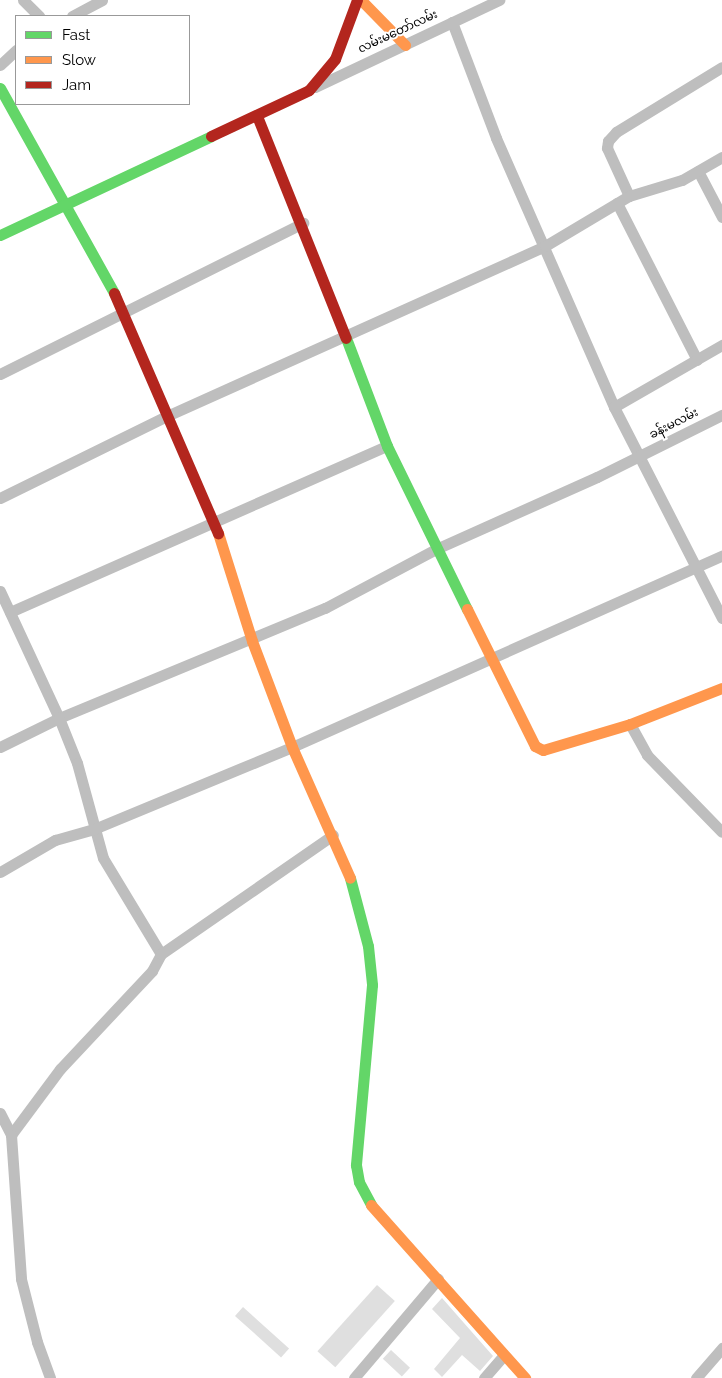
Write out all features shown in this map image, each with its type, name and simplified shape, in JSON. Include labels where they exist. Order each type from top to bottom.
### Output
[{"type":"street","points":[[23,0],[38,15]]},
{"type":"street","points":[[74,15],[102,0]]},
{"type":"street","points":[[0,236],[309,90],[335,58],[357,0]]},
{"type":"street","points":[[361,0],[405,45]]},
{"type":"street","name":"လမ်းမတော်လမ်း","points":[[309,90],[499,0]]},
{"type":"street","points":[[452,22],[496,138],[614,407],[722,618]]},
{"type":"street","points":[[0,65],[15,51]]},
{"type":"street","points":[[629,196],[607,148],[608,141],[616,132],[722,67]]},
{"type":"street","points":[[0,88],[67,203],[125,315],[170,415],[215,522],[252,641],[292,747],[333,835],[351,880],[368,946],[372,984],[356,1165],[359,1182],[367,1200],[525,1378]]},
{"type":"street","points":[[257,116],[304,223],[344,335],[388,446],[436,549],[538,750],[630,724],[722,688]]},
{"type":"street","points":[[0,498],[170,415],[545,246],[629,196],[682,180],[722,157]]},
{"type":"street","points":[[698,171],[722,217]]},
{"type":"street","points":[[617,203],[697,360]]},
{"type":"street","points":[[0,374],[125,315],[304,223]]},
{"type":"street","points":[[614,407],[722,345]]},
{"type":"street","name":"ခန်းမလမ်း","points":[[0,747],[59,718],[252,641],[436,549],[638,457],[722,415]]},
{"type":"street","points":[[10,612],[388,446]]},
{"type":"street","points":[[0,872],[55,840],[94,829],[292,747],[490,657],[697,571],[722,556]]},
{"type":"street","points":[[0,591],[59,718],[77,763],[94,829],[120,889],[161,954]]},
{"type":"street","points":[[630,724],[647,755],[722,832]]},
{"type":"street","points":[[11,1135],[60,1068],[152,971],[161,954],[333,835]]},
{"type":"street","points":[[0,1113],[11,1135],[21,1279],[50,1378]]},
{"type":"street","points":[[354,1378],[438,1279]]},
{"type":"street","points":[[696,1378],[722,1348]]},
{"type":"street","points":[[484,1378],[504,1355]]},
{"type":"building","points":[[377,1285],[395,1301],[335,1367],[317,1351]]},
{"type":"building","points":[[442,1298],[493,1356],[480,1371],[462,1355],[442,1377],[434,1369],[460,1338],[432,1309]]},
{"type":"building","points":[[243,1307],[289,1348],[281,1357],[235,1316]]},
{"type":"building","points":[[391,1350],[410,1368],[402,1377],[383,1359]]},
{"type":"traffic: fast","points":[[0,88],[114,293]]},
{"type":"traffic: fast","points":[[0,235],[211,136]]},
{"type":"traffic: fast","points":[[346,338],[387,446],[467,609]]},
{"type":"traffic: fast","points":[[350,878],[368,946],[372,985],[356,1165],[359,1182],[371,1205]]},
{"type":"traffic: slow","points":[[361,0],[405,45]]},
{"type":"traffic: slow","points":[[218,533],[252,641],[292,747],[350,878]]},
{"type":"traffic: slow","points":[[467,609],[535,746],[543,750],[630,724],[722,688]]},
{"type":"traffic: slow","points":[[371,1205],[525,1378]]},
{"type":"traffic: jam","points":[[211,136],[309,90],[335,59],[357,0]]},
{"type":"traffic: jam","points":[[257,116],[346,338]]},
{"type":"traffic: jam","points":[[114,293],[218,533]]}]
